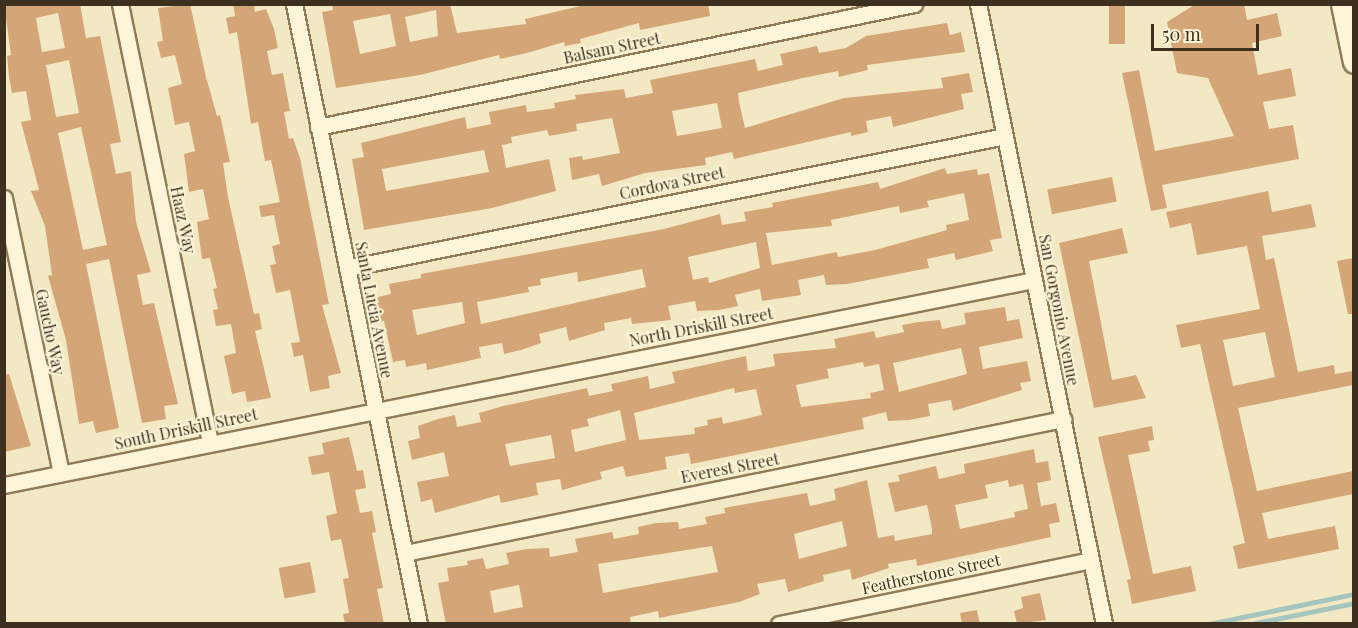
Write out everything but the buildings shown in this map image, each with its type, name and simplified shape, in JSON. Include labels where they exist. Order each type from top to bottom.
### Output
[{"type":"street","name":"Haaz Way","points":[[120,4],[210,443]]},
{"type":"street","name":"Santa Lucia Avenue","points":[[294,4],[419,624]]},
{"type":"street","name":"Balsam Street","points":[[318,127],[914,4]]},
{"type":"street","name":"San Gorgonio Avenue","points":[[978,4],[1104,624]]},
{"type":"street","points":[[1346,10],[1353,62]]},
{"type":"street","name":"Cordova Street","points":[[347,268],[1005,136]]},
{"type":"street","name":"Gaucho Way","points":[[4,198],[61,473]]},
{"type":"street","name":"North Driskill Street","points":[[375,409],[1034,280]]},
{"type":"street","name":"South Driskill Street","points":[[4,485],[375,409]]},
{"type":"street","name":"Everest Street","points":[[405,552],[1063,419]]},
{"type":"street","name":"Featherstone Street","points":[[779,624],[1091,560]]},
{"type":"waterway","points":[[1209,624],[1354,594]]},
{"type":"waterway","points":[[1251,624],[1354,603]]}]
